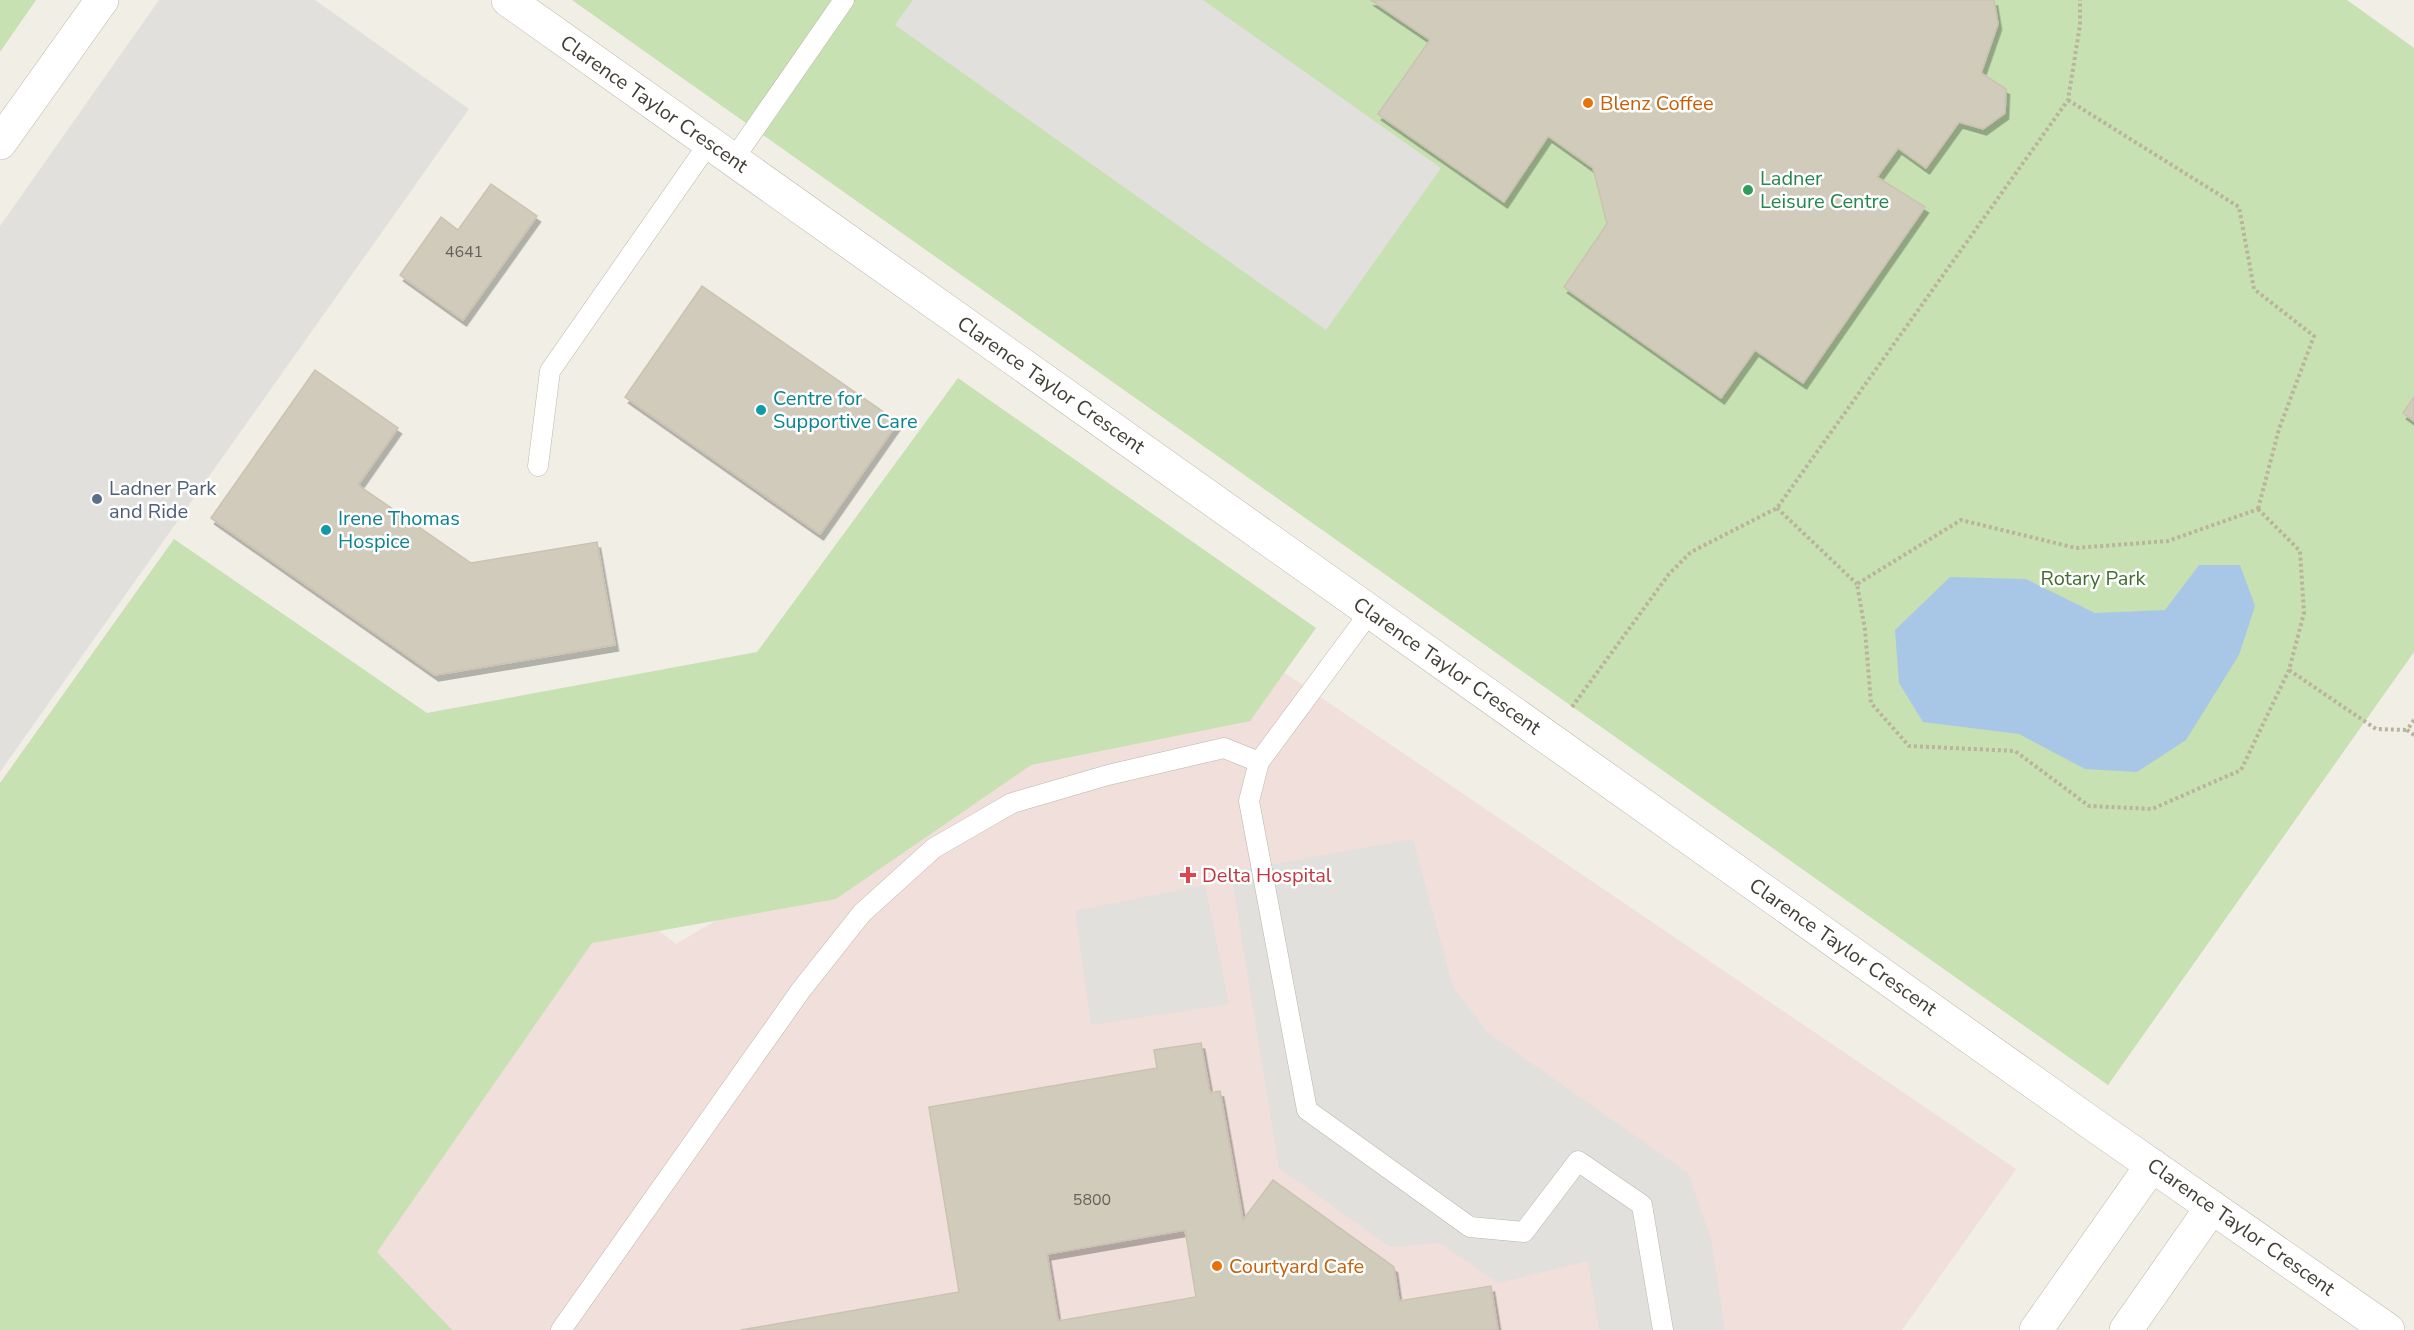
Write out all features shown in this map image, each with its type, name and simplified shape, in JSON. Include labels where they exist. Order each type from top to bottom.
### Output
[{"type":"street","points":[[0,143],[102,0]]},
{"type":"street","name":"Clarence Taylor Crescent","points":[[508,0],[1549,739],[2388,1330]]},
{"type":"street","points":[[2036,1330],[2152,1165]]},
{"type":"street","points":[[2126,1330],[2212,1207]]},
{"type":"lane","points":[[538,466],[550,371],[721,152],[844,0]]},
{"type":"lane","points":[[1370,612],[1259,762],[1249,801],[1307,1110],[1470,1227],[1524,1232],[1578,1161],[1642,1205],[1663,1330]]},
{"type":"lane","points":[[561,1330],[801,990],[862,913],[934,848],[1012,803],[1108,775],[1224,748],[1259,762]]},
{"type":"path","points":[[1549,739],[1669,574],[1691,552],[1777,508],[2068,100],[2080,25],[2080,0]]},
{"type":"path","points":[[2068,100],[2239,207],[2254,289],[2314,336],[2279,429],[2258,509]]},
{"type":"path","points":[[1777,508],[1857,584],[1865,630],[1871,703],[1909,746],[2015,751],[2089,806],[2152,809],[2241,770],[2289,670],[2304,613],[2300,551],[2258,509]]},
{"type":"path","points":[[1857,584],[1961,520],[2076,548],[2168,541],[2258,509]]},
{"type":"path","points":[[2289,670],[2376,729],[2407,730],[2414,735]]},
{"type":"path","points":[[2407,730],[2414,720]]},
{"type":"shaded area","name":"Ladner Park and Ride","points":[[159,0],[315,0],[469,109],[0,772],[0,226]]},
{"type":"shaded area","points":[[913,0],[1203,0],[1441,168],[1326,330],[895,25]]},
{"type":"shaded area","name":"Delta Hospital","points":[[177,559],[676,944],[911,806],[1251,650],[2016,1169],[1902,1330],[0,1330],[0,791]]},
{"type":"shaded area","points":[[1413,839],[1453,987],[1487,1032],[1688,1173],[1711,1239],[1725,1330],[1599,1330],[1588,1261],[1498,1283],[1440,1243],[1390,1247],[1279,1168],[1231,872]]},
{"type":"shaded area","points":[[1205,885],[1229,1004],[1091,1025],[1075,911]]},
{"type":"green space","points":[[0,0],[36,0],[0,52]]},
{"type":"green space","name":"Rotary Park","points":[[572,0],[2347,0],[2414,48],[2414,397],[2403,413],[2414,421],[2414,652],[2108,1085]]},
{"type":"green space","points":[[958,378],[1316,628],[1250,721],[1031,765],[836,899],[592,943],[377,1252],[452,1330],[0,1330],[0,783],[174,539],[427,713],[757,652]]},
{"type":"water","points":[[2199,565],[2240,565],[2255,606],[2239,655],[2186,740],[2137,772],[2085,769],[2019,734],[1923,722],[1899,683],[1895,630],[1950,577],[2026,579],[2095,613],[2165,610]]},
{"type":"building","name":"Ladner Leisure Centre","points":[[1371,0],[1994,0],[1998,24],[1981,73],[2006,89],[2005,113],[1983,129],[1959,122],[1926,168],[1898,148],[1877,177],[1925,207],[1803,383],[1755,350],[1721,398],[1564,287],[1607,224],[1593,168],[1548,136],[1504,202],[1378,114],[1430,40]]},
{"type":"building","points":[[491,184],[537,216],[463,320],[400,275],[441,217],[458,230]]},
{"type":"building","name":"Centre for Supportive Care","points":[[702,286],[898,422],[820,534],[625,397]]},
{"type":"building","name":"Irene Thomas Hospice","points":[[315,370],[398,428],[358,485],[471,563],[597,542],[615,645],[435,675],[211,518]]},
{"type":"building","points":[[2414,397],[2414,421],[2403,413]]},
{"type":"building","points":[[1201,1043],[1210,1093],[1220,1091],[1243,1220],[1273,1180],[1394,1267],[1399,1301],[1491,1286],[1498,1330],[741,1330],[959,1292],[929,1107],[1157,1068],[1154,1050]],"holes":[[[1185,1230],[1196,1297],[1058,1321],[1047,1254]]]},
{"type":"place","name":"Blenz Coffee","points":[[1588,103]]},
{"type":"place","name":"Ladner Leisure Centre","points":[[1748,190]]},
{"type":"place","name":"Centre for Supportive Care","points":[[761,410]]},
{"type":"place","name":"Ladner Park and Ride","points":[[97,499]]},
{"type":"place","name":"Irene Thomas Hospice","points":[[326,530]]},
{"type":"place","name":"Delta Hospital","points":[[1188,875]]},
{"type":"place","name":"Courtyard Cafe","points":[[1217,1266]]}]
